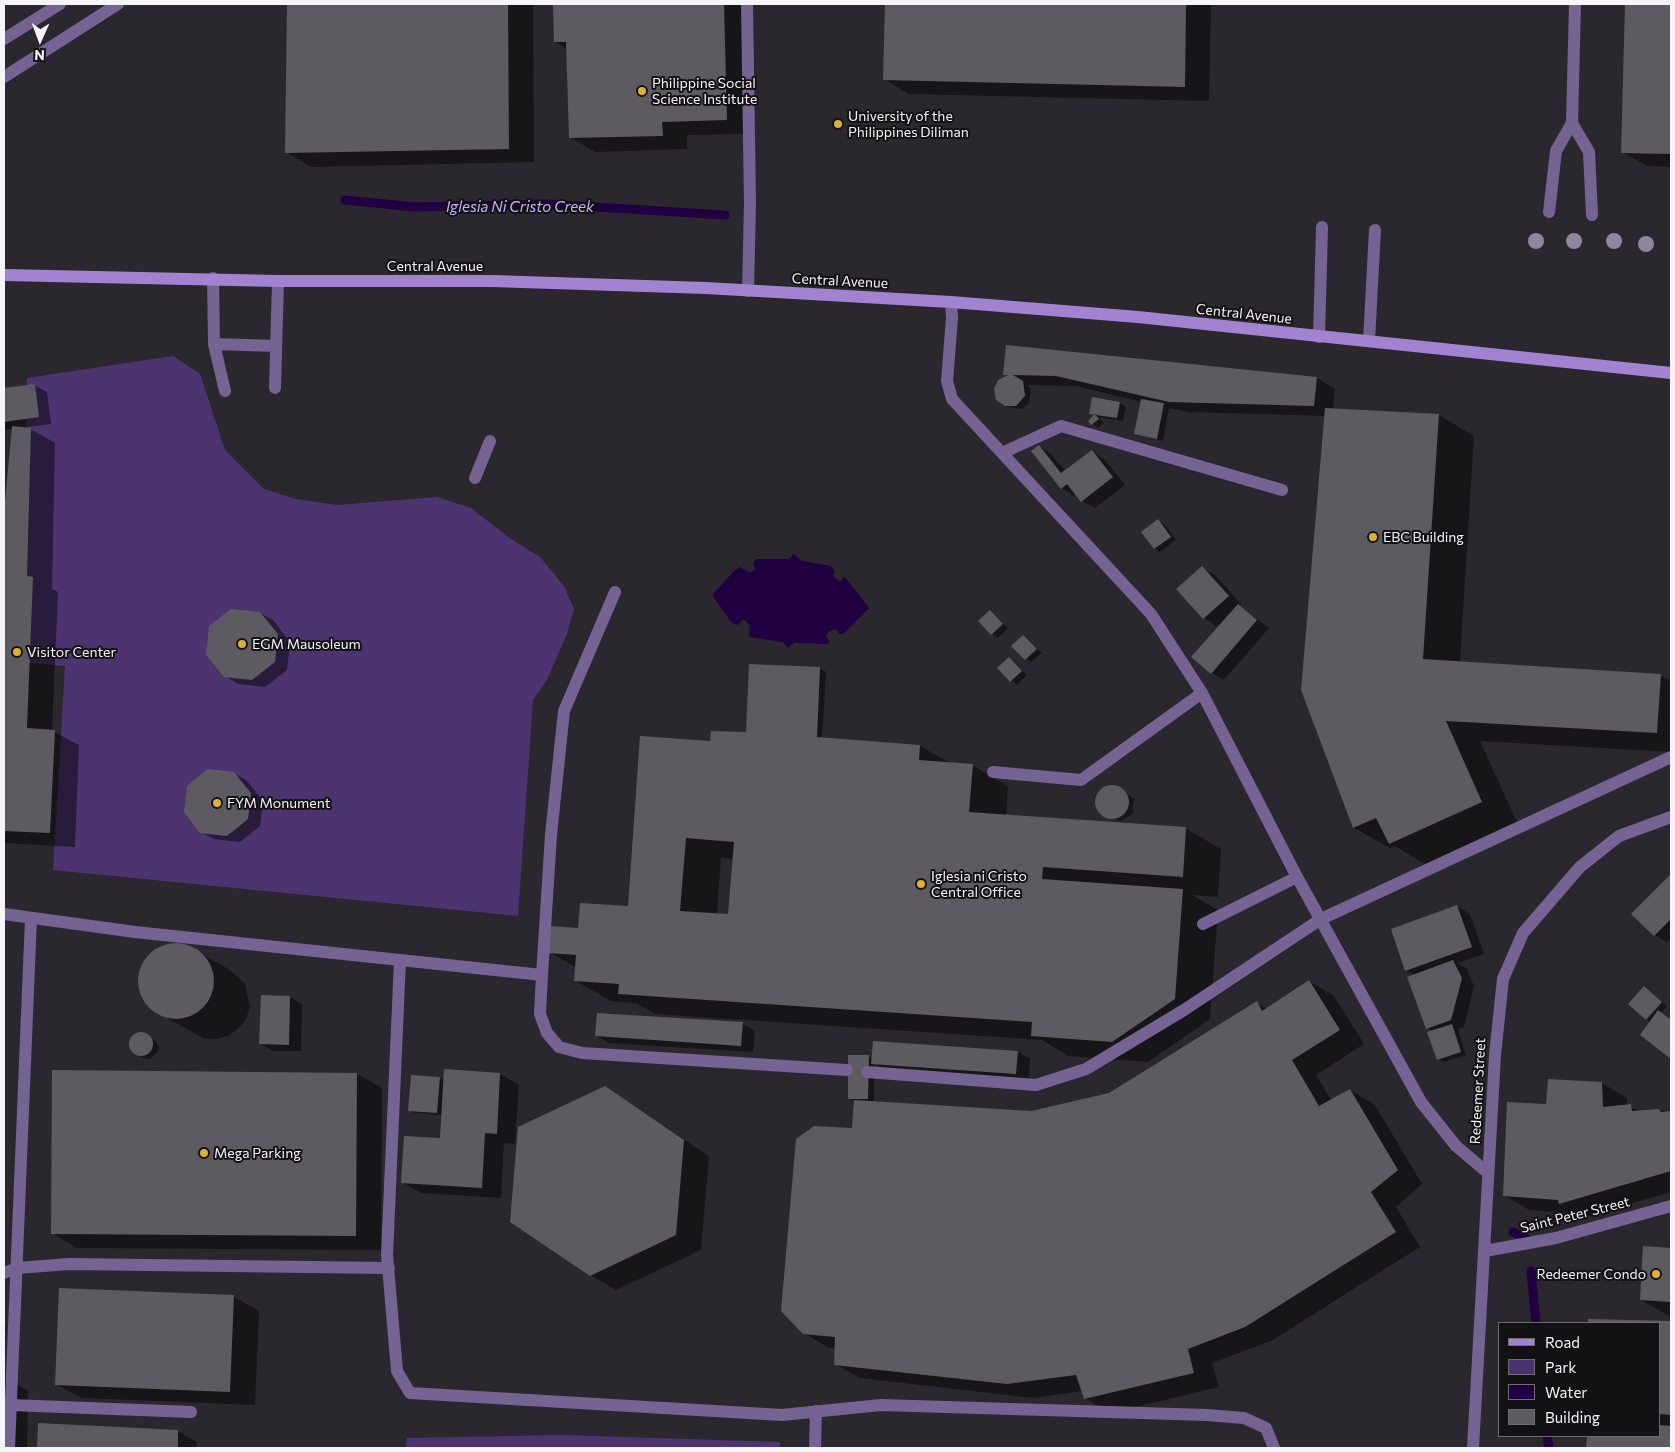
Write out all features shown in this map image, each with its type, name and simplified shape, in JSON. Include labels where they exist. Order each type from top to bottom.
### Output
[{"type":"main road","name":"Central Avenue","points":[[4,275],[213,278],[278,281],[492,281],[748,291],[951,302],[1138,317],[1671,373]]},
{"type":"street","points":[[4,39],[60,4]]},
{"type":"street","points":[[4,77],[118,4]]},
{"type":"street","points":[[747,4],[750,203],[748,291]]},
{"type":"street","points":[[1549,212],[1556,151],[1572,123],[1575,4]]},
{"type":"street","points":[[1572,123],[1589,152],[1592,215]]},
{"type":"street","points":[[1319,337],[1322,227]]},
{"type":"street","points":[[1369,341],[1374,230]]},
{"type":"street","points":[[213,278],[214,344],[225,391]]},
{"type":"street","points":[[275,388],[278,281]]},
{"type":"street","points":[[951,302],[952,318],[947,380],[952,399],[1151,614],[1202,693],[1297,877],[1422,1102],[1456,1146],[1488,1173]]},
{"type":"street","points":[[214,344],[276,346]]},
{"type":"street","points":[[1002,453],[1061,426],[1282,490]]},
{"type":"street","points":[[475,478],[490,440]]},
{"type":"street","points":[[615,592],[564,711],[551,835],[542,974],[540,1014],[547,1033],[559,1047],[582,1053],[847,1070]]},
{"type":"street","points":[[993,772],[1081,780],[1202,693]]},
{"type":"street","points":[[868,1072],[1036,1085],[1086,1069],[1184,1010],[1321,919],[1671,757]]},
{"type":"street","name":"Redeemer Street","points":[[1473,1448],[1497,1022],[1503,979],[1523,933],[1580,867],[1619,836],[1671,818]]},
{"type":"street","points":[[1203,924],[1297,877]]},
{"type":"street","points":[[4,914],[135,932],[542,974]]},
{"type":"street","points":[[9,1448],[32,918]]},
{"type":"street","points":[[400,960],[387,1254],[390,1268],[397,1371],[410,1393],[782,1415],[881,1405],[1207,1415],[1244,1418],[1266,1428],[1274,1448]]},
{"type":"street","name":"Saint Peter Street","points":[[1485,1251],[1556,1238],[1671,1206]]},
{"type":"street","points":[[4,1273],[17,1268],[69,1264],[390,1268]]},
{"type":"street","points":[[11,1405],[191,1412]]},
{"type":"street","points":[[815,1448],[816,1411]]},
{"type":"green space","points":[[173,356],[200,374],[225,450],[264,489],[296,499],[337,505],[437,497],[471,508],[511,539],[540,557],[564,586],[574,609],[567,634],[547,680],[533,700],[518,916],[53,870],[65,666],[17,662],[27,378]]},
{"type":"green space","points":[[562,1435],[780,1442],[780,1448],[406,1448],[407,1438]]},
{"type":"water","points":[[794,554],[802,561],[831,566],[835,572],[833,576],[840,582],[844,577],[846,578],[869,608],[843,634],[839,634],[836,629],[828,632],[826,636],[830,642],[827,644],[794,643],[788,648],[783,642],[749,637],[750,626],[745,620],[742,620],[739,625],[732,623],[712,595],[736,569],[740,567],[750,573],[755,569],[753,564],[756,559],[789,559]]},
{"type":"building","points":[[287,4],[508,4],[509,149],[285,153]]},
{"type":"building","points":[[553,4],[724,4],[727,120],[662,122],[663,136],[569,138],[566,42],[554,42]]},
{"type":"building","points":[[885,4],[1186,4],[1185,87],[883,80]]},
{"type":"building","points":[[1625,4],[1671,4],[1671,154],[1621,153]]},
{"type":"building","points":[[1006,345],[1317,377],[1314,406],[1169,402],[1056,376],[1013,375],[1023,381],[1025,396],[1016,406],[1005,406],[996,400],[994,389],[998,380],[1008,375],[1003,375]]},
{"type":"building","points":[[35,384],[39,417],[4,422],[4,388]]},
{"type":"building","points":[[1092,397],[1120,402],[1117,418],[1089,414]]},
{"type":"building","points":[[1141,399],[1164,403],[1157,439],[1134,434]]},
{"type":"building","name":"EBC Building","points":[[1325,408],[1439,414],[1423,659],[1661,674],[1657,733],[1446,721],[1482,802],[1389,844],[1376,818],[1353,828],[1301,690]]},
{"type":"building","points":[[1095,414],[1099,419],[1091,425],[1088,421]]},
{"type":"building","name":"Visitor Center","points":[[12,426],[31,428],[27,576],[33,577],[27,728],[55,730],[50,833],[4,831],[4,512]]},
{"type":"building","points":[[1039,445],[1061,473],[1092,450],[1113,477],[1081,502],[1067,484],[1061,489],[1031,451]]},
{"type":"building","points":[[1158,519],[1171,537],[1154,549],[1141,532]]},
{"type":"building","points":[[1202,566],[1229,596],[1203,619],[1176,589]]},
{"type":"building","points":[[1238,604],[1257,620],[1211,674],[1191,657]]},
{"type":"building","name":"EGM Mausoleum","points":[[231,609],[260,612],[278,634],[275,662],[252,680],[224,677],[206,655],[209,626]]},
{"type":"building","points":[[990,610],[1003,624],[991,635],[978,621]]},
{"type":"building","points":[[1023,635],[1037,649],[1025,660],[1011,646]]},
{"type":"building","points":[[1009,657],[1022,671],[1010,682],[997,668]]},
{"type":"building","name":"Iglesia ni Cristo Central Office","points":[[749,664],[820,667],[817,737],[920,745],[919,760],[973,764],[969,812],[1186,827],[1183,877],[1043,867],[1042,879],[1183,889],[1175,999],[1112,1042],[1031,1036],[1032,1022],[618,994],[619,984],[574,981],[576,955],[548,953],[550,926],[578,928],[580,903],[628,906],[640,736],[710,741],[711,731],[746,732]],"holes":[[[686,838],[734,842],[728,914],[680,911]]]},
{"type":"building","name":"FYM Monument","points":[[208,769],[234,772],[251,793],[248,819],[227,836],[200,833],[184,812],[187,786]]},
{"type":"building","points":[[1112,785],[1124,790],[1129,802],[1124,814],[1112,819],[1100,814],[1095,802],[1100,790]]},
{"type":"building","points":[[1671,874],[1671,919],[1654,936],[1631,914]]},
{"type":"building","points":[[1457,905],[1472,947],[1405,971],[1391,929]]},
{"type":"building","points":[[176,943],[190,946],[203,954],[211,967],[214,981],[211,995],[203,1008],[190,1016],[176,1019],[162,1016],[149,1008],[141,995],[138,981],[141,967],[149,954],[162,946]]},
{"type":"building","points":[[1453,960],[1462,978],[1451,1020],[1426,1029],[1407,977]]},
{"type":"building","points":[[1309,980],[1340,1030],[1292,1060],[1319,1106],[1350,1089],[1398,1170],[1371,1192],[1396,1232],[1245,1327],[1188,1349],[1194,1373],[1084,1399],[1076,1375],[1007,1384],[834,1365],[835,1337],[803,1334],[781,1311],[796,1139],[814,1126],[852,1128],[854,1100],[1031,1111],[1109,1093],[1257,1001],[1262,1011]]},
{"type":"building","points":[[1644,986],[1662,1002],[1646,1020],[1628,1004]]},
{"type":"building","points":[[261,995],[290,996],[289,1045],[259,1044]]},
{"type":"building","points":[[1658,1010],[1671,1020],[1671,1059],[1640,1035]]},
{"type":"building","points":[[597,1013],[743,1022],[741,1046],[595,1036]]},
{"type":"building","points":[[1452,1024],[1461,1052],[1437,1060],[1427,1032]]},
{"type":"building","points":[[141,1032],[150,1035],[153,1044],[150,1053],[141,1056],[132,1053],[129,1044],[132,1035]]},
{"type":"building","points":[[873,1041],[1018,1051],[1016,1074],[871,1064]]},
{"type":"building","points":[[848,1055],[869,1055],[868,1099],[848,1099]]},
{"type":"building","points":[[444,1069],[500,1073],[497,1134],[485,1133],[482,1188],[401,1183],[404,1136],[440,1138]]},
{"type":"building","name":"Mega Parking","points":[[52,1070],[357,1073],[356,1236],[51,1234]]},
{"type":"building","points":[[411,1075],[440,1077],[437,1113],[408,1111]]},
{"type":"building","points":[[1548,1079],[1602,1082],[1603,1107],[1631,1104],[1632,1111],[1659,1109],[1661,1112],[1671,1111],[1671,1171],[1559,1204],[1558,1200],[1503,1196],[1507,1102],[1546,1104]]},
{"type":"building","points":[[605,1086],[684,1140],[676,1235],[590,1276],[510,1222],[518,1127]]},
{"type":"building","name":"Redeemer Condo","points":[[1643,1246],[1671,1248],[1671,1302],[1640,1300]]},
{"type":"building","points":[[59,1288],[234,1295],[230,1392],[55,1385]]},
{"type":"building","points":[[1588,1319],[1671,1321],[1671,1415],[1660,1414],[1660,1322],[1588,1322]]},
{"type":"building","points":[[38,1423],[178,1430],[178,1448],[37,1448]]},
{"type":"building","points":[[1660,1425],[1671,1426],[1671,1448],[1586,1448],[1587,1437],[1660,1437]]},
{"type":"waterway","name":"Iglesia Ni Cristo Creek","points":[[345,200],[415,207],[547,204],[725,215]]},
{"type":"waterway","name":"Iglesia Ni Cristo Creek","points":[[1513,1232],[1527,1239]]},
{"type":"waterway","name":"Iglesia Ni Cristo Creek","points":[[1531,1271],[1536,1322]]},
{"type":"waterway","name":"Iglesia Ni Cristo Creek","points":[[1547,1437],[1549,1448]]},
{"type":"place","name":"Philippine Social Science Institute","points":[[642,91]]},
{"type":"place","name":"University of the Philippines Diliman","points":[[838,124]]},
{"type":"place","name":"EBC Building","points":[[1373,537]]},
{"type":"place","name":"EGM Mausoleum","points":[[242,644]]},
{"type":"place","name":"Visitor Center","points":[[17,652]]},
{"type":"place","name":"FYM Monument","points":[[217,803]]},
{"type":"place","name":"Iglesia ni Cristo Central Office","points":[[921,884]]},
{"type":"place","name":"Mega Parking","points":[[204,1153]]},
{"type":"place","name":"Redeemer Condo","points":[[1656,1274]]}]
